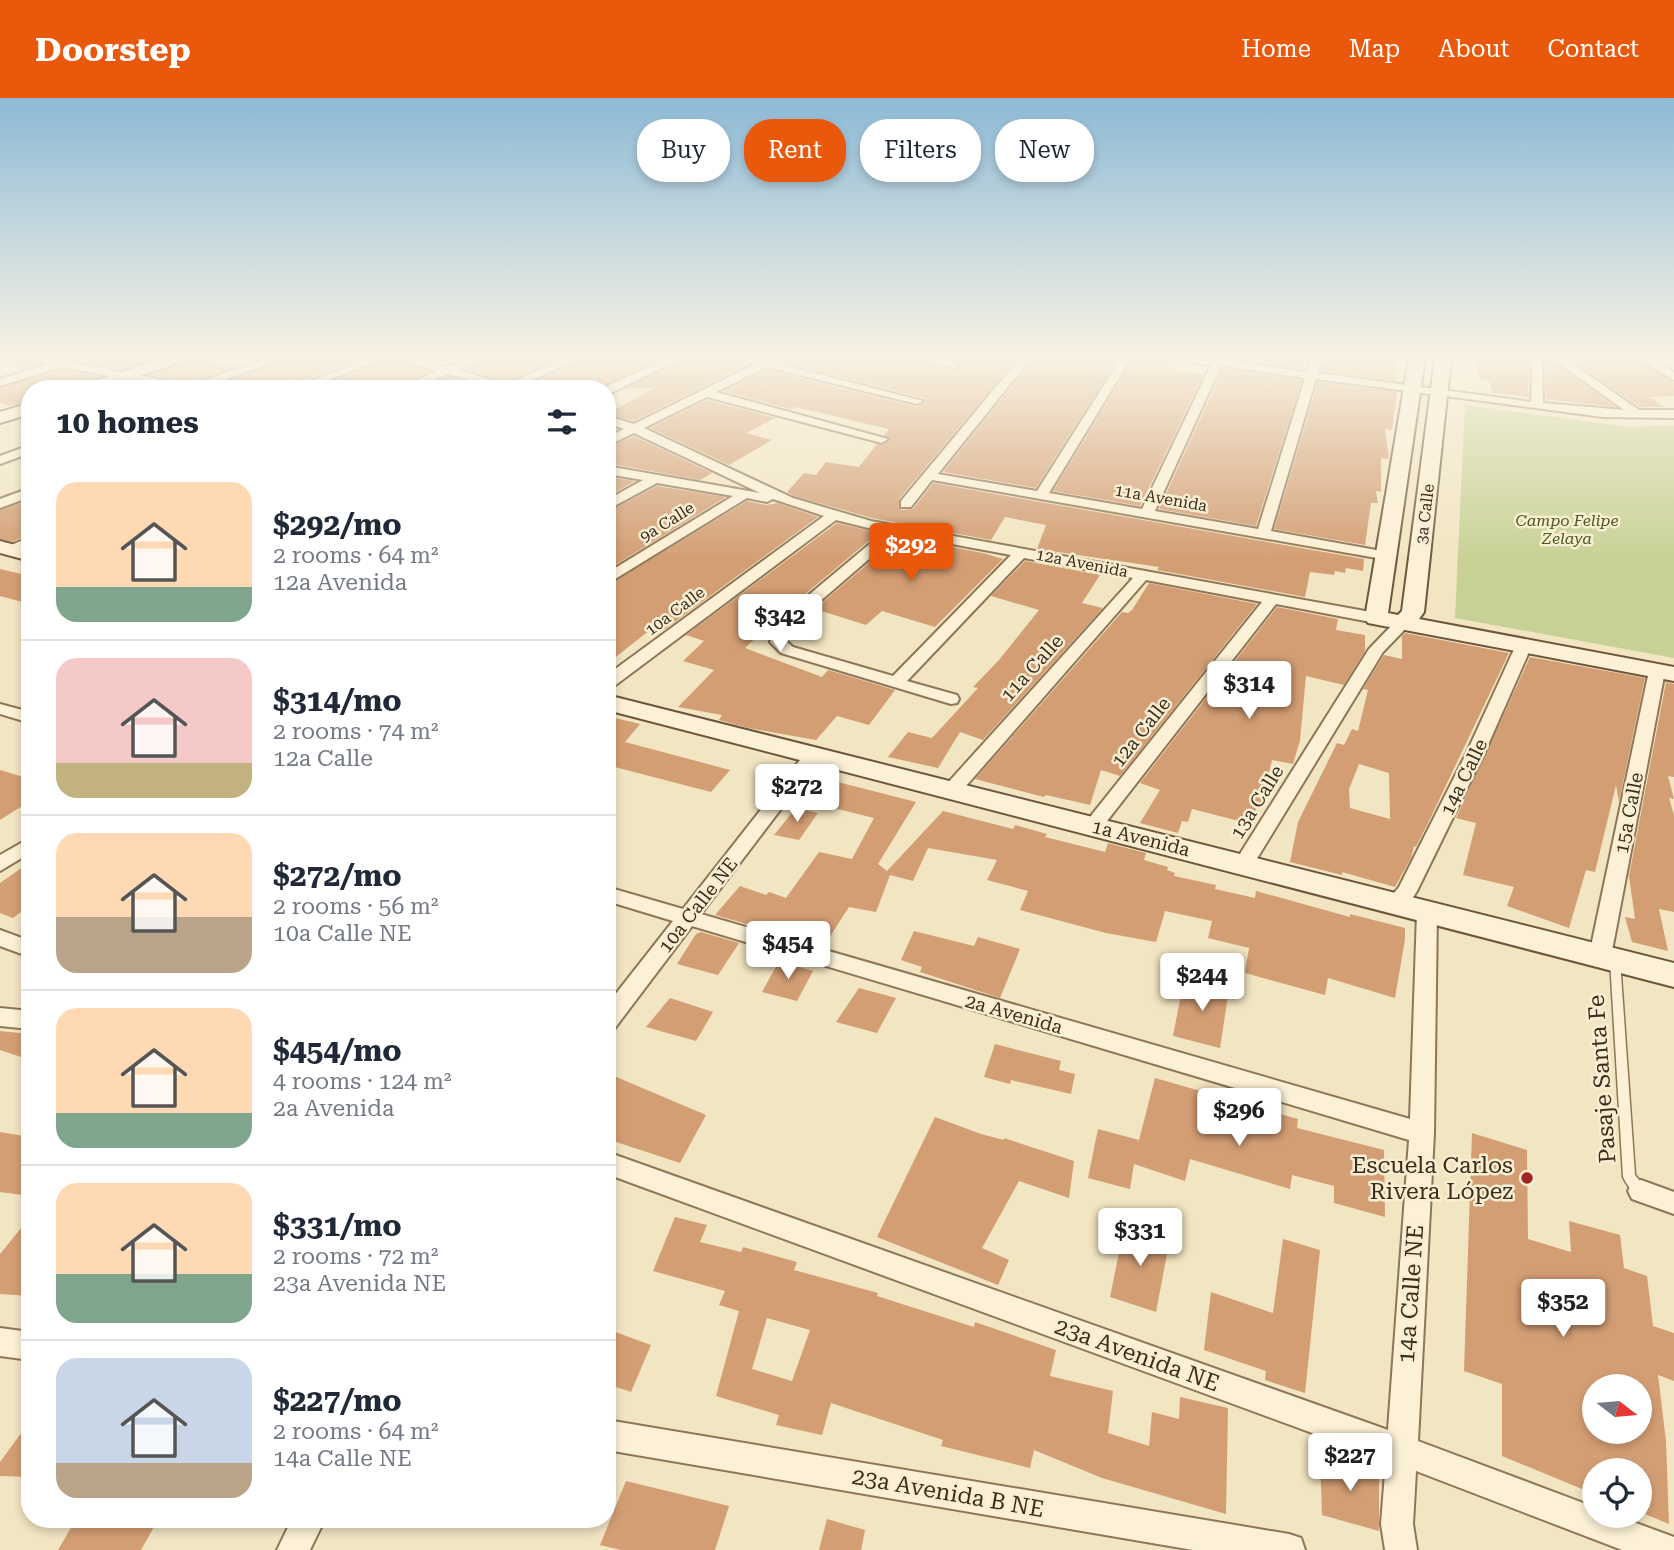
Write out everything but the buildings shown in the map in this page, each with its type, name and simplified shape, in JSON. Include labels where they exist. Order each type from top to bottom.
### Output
[{"type":"street","points":[[627,426],[789,501]]},
{"type":"street","points":[[616,437],[638,426]]},
{"type":"street","points":[[832,426],[883,439]]},
{"type":"street","points":[[906,504],[970,426]]},
{"type":"street","points":[[1040,496],[1084,426]]},
{"type":"street","points":[[1147,513],[1188,426]]},
{"type":"street","points":[[1263,534],[1296,426]]},
{"type":"street","name":"3a Calle","points":[[1376,618],[1407,426]]},
{"type":"street","name":"3a Calle","points":[[1402,624],[1413,612],[1436,426]]},
{"type":"street","points":[[0,460],[21,452]]},
{"type":"street","points":[[616,472],[789,501]]},
{"type":"street","name":"11a Avenida","points":[[929,476],[1388,556]]},
{"type":"street","points":[[616,501],[654,479]]},
{"type":"street","name":"9a Calle","points":[[616,574],[745,494]]},
{"type":"street","points":[[0,504],[21,496]]},
{"type":"street","name":"12a Avenida","points":[[789,501],[832,516],[895,530],[1376,618]]},
{"type":"street","name":"10a Calle","points":[[616,676],[832,516]]},
{"type":"street","points":[[895,530],[780,627],[778,642],[787,650],[951,699]]},
{"type":"street","points":[[4,548],[21,543]]},
{"type":"street","points":[[4,548],[21,553]]},
{"type":"street","points":[[896,683],[1022,552]]},
{"type":"street","name":"11a Calle","points":[[952,790],[1143,575]]},
{"type":"street","name":"12a Calle","points":[[1093,826],[1273,598]]},
{"type":"street","points":[[1376,618],[1666,672]]},
{"type":"street","name":"13a Calle","points":[[1242,865],[1377,649],[1402,624]]},
{"type":"street","name":"14a Calle","points":[[1395,904],[1407,891],[1457,792],[1524,645]]},
{"type":"street","name":"15a Calle","points":[[1608,958],[1666,672]]},
{"type":"street","name":"1a Avenida","points":[[616,704],[1674,975]]},
{"type":"street","points":[[0,709],[21,715]]},
{"type":"street","name":"10a Calle NE","points":[[616,1010],[813,755]]},
{"type":"street","points":[[0,864],[21,850]]},
{"type":"street","name":"2a Avenida","points":[[616,897],[1422,1133]]},
{"type":"street","name":"14a Calle NE","points":[[1401,1550],[1397,1524],[1422,1133],[1427,912]]},
{"type":"street","points":[[0,938],[21,946]]},
{"type":"street","points":[[0,1017],[21,1019]]},
{"type":"street","name":"23a Avenida NE","points":[[616,1166],[1401,1450],[1665,1550]]},
{"type":"street","points":[[1641,1191],[1674,1203]]},
{"type":"street","points":[[0,1342],[21,1345]]},
{"type":"street","name":"23a Avenida B NE","points":[[616,1438],[1289,1550]]},
{"type":"street","points":[[293,1550],[304,1528]]},
{"type":"lane","name":"Pasaje Santa Fe","points":[[1608,958],[1629,1177],[1641,1191]]},
{"type":"green space","name":"Campo Felipe Zelaya","points":[[1464,426],[1674,426],[1674,658],[1455,618]]},
{"type":"place","name":"Escuela Carlos Rivera López","points":[[1527,1178]]}]
